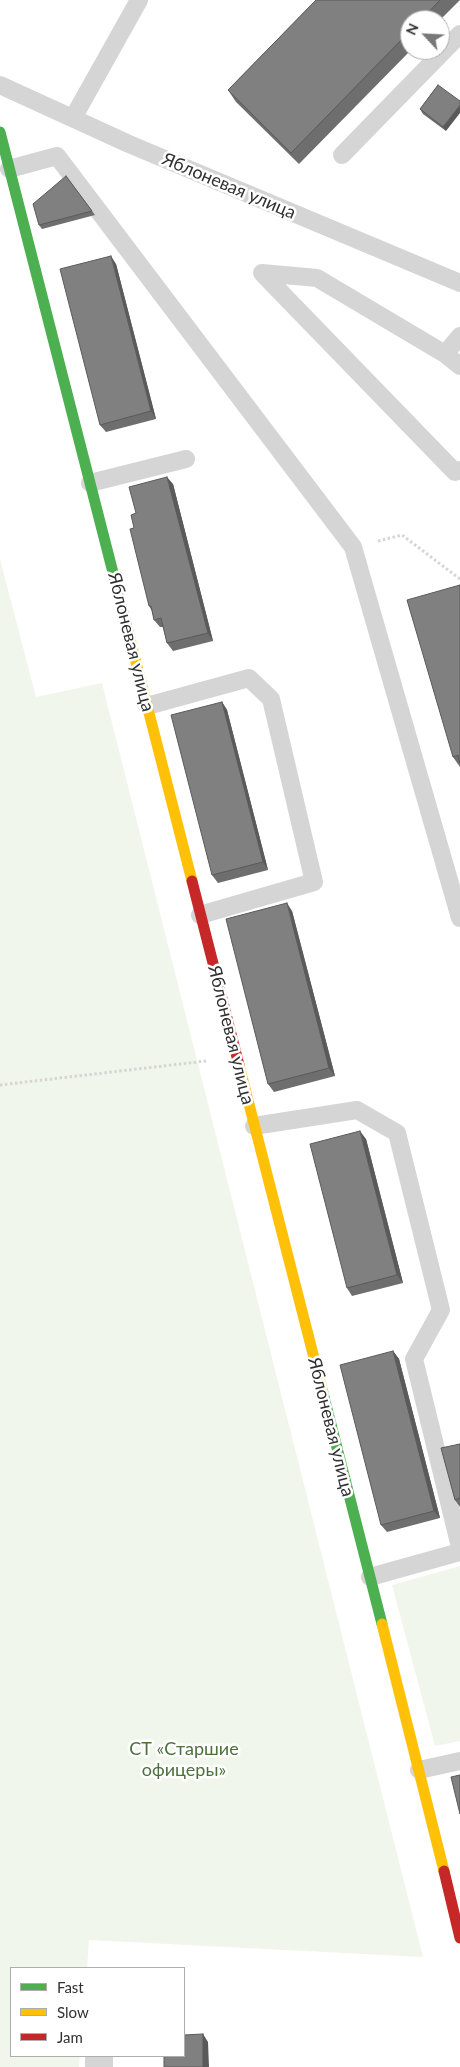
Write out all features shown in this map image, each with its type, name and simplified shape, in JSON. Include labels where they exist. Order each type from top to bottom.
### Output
[{"type":"street","name":"Яблоневая улица","points":[[0,132],[370,1577],[460,1938]]},
{"type":"lane","points":[[73,118],[139,0]]},
{"type":"lane","points":[[342,155],[460,34]]},
{"type":"lane","name":"Яблоневая улица","points":[[0,85],[460,283]]},
{"type":"lane","points":[[10,169],[57,156],[353,547],[460,918]]},
{"type":"lane","points":[[460,366],[445,354],[317,278],[262,273],[455,472],[460,470]]},
{"type":"lane","points":[[445,354],[460,336]]},
{"type":"lane","points":[[90,483],[186,459]]},
{"type":"lane","points":[[147,706],[250,678],[271,699],[314,882],[200,915]]},
{"type":"lane","points":[[254,1126],[356,1110],[397,1133],[441,1310],[414,1359],[460,1547]]},
{"type":"lane","points":[[370,1577],[460,1552]]},
{"type":"lane","points":[[419,1770],[460,1761]]},
{"type":"path","points":[[353,547],[402,535],[460,579]]},
{"type":"path","points":[[0,1084],[236,1058]]},
{"type":"green space","name":"СТ «Старшие офицеры»","points":[[0,559],[36,697],[102,683],[423,1957],[89,1940],[87,1967],[10,1967],[10,2057],[80,2057],[79,2067],[0,2067]]},
{"type":"green space","points":[[460,1566],[460,1741],[435,1746],[392,1585]]},
{"type":"building","points":[[316,0],[440,0],[430,10],[400,10],[400,41],[291,153],[228,90]]},
{"type":"building","points":[[438,85],[460,101],[460,105],[443,127],[420,109]]},
{"type":"building","points":[[66,176],[92,211],[39,225],[33,204]]},
{"type":"building","points":[[111,256],[151,411],[100,425],[60,269]]},
{"type":"building","points":[[167,477],[208,633],[167,643],[161,618],[154,620],[151,606],[149,606],[130,529],[134,528],[131,515],[136,513],[129,487]]},
{"type":"building","points":[[460,585],[460,763],[458,755],[453,757],[407,600]]},
{"type":"building","points":[[222,702],[263,862],[212,875],[171,715]]},
{"type":"building","points":[[287,903],[329,1068],[268,1084],[226,919]]},
{"type":"building","points":[[360,1131],[397,1275],[347,1288],[310,1144]]},
{"type":"building","points":[[393,1351],[434,1511],[381,1525],[340,1365]]},
{"type":"building","points":[[460,1444],[460,1498],[455,1500],[441,1448]]},
{"type":"building","points":[[460,1775],[460,1814],[451,1777]]},
{"type":"building","points":[[203,2034],[203,2067],[164,2067],[164,2057],[185,2057],[185,2035]]},
{"type":"traffic: fast","points":[[0,132],[128,631]]},
{"type":"traffic: fast","points":[[323,1393],[382,1624]]},
{"type":"traffic: slow","points":[[128,631],[192,881]]},
{"type":"traffic: slow","points":[[239,1065],[323,1393]]},
{"type":"traffic: slow","points":[[382,1624],[444,1871]]},
{"type":"traffic: jam","points":[[192,881],[239,1065]]},
{"type":"traffic: jam","points":[[444,1871],[460,1938]]}]
